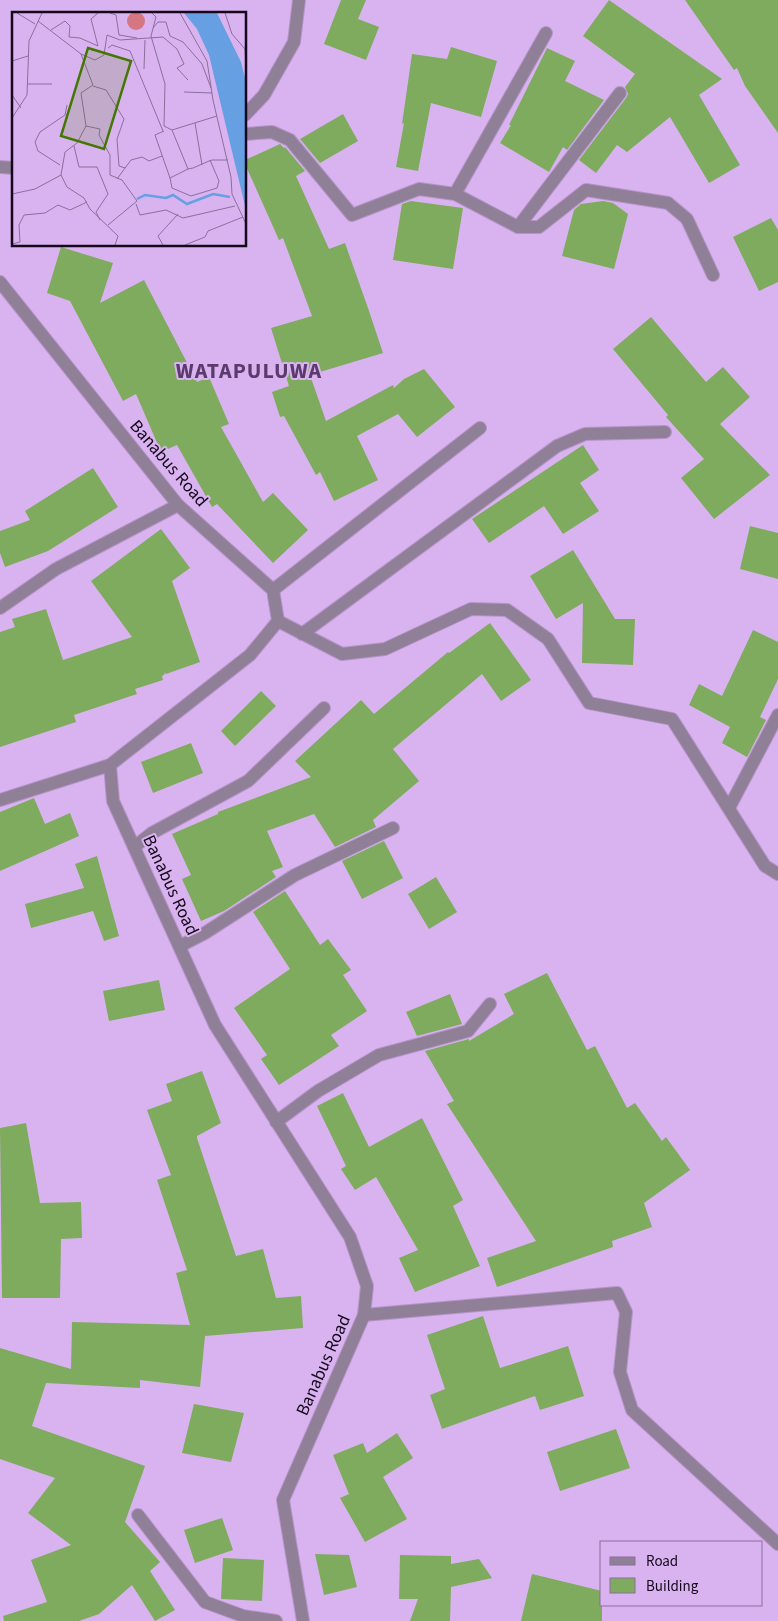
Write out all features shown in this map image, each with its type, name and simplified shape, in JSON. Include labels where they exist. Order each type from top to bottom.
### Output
[{"type":"street","points":[[246,114],[264,95],[294,42],[299,0]]},
{"type":"street","points":[[456,194],[546,33]]},
{"type":"street","points":[[518,228],[620,92]]},
{"type":"street","points":[[246,134],[272,132],[290,140],[352,215],[419,189],[456,194],[518,228],[539,227],[586,190],[668,203],[687,219],[714,275]]},
{"type":"street","name":"Banabus Road","points":[[0,282],[178,505],[273,590]]},
{"type":"street","points":[[0,800],[110,765],[250,654],[278,621],[273,590],[480,428]]},
{"type":"street","points":[[302,634],[557,446],[585,434],[665,432]]},
{"type":"street","points":[[0,608],[56,569],[178,505]]},
{"type":"street","points":[[278,621],[342,654],[385,649],[471,609],[507,610],[548,640],[589,703],[672,719],[765,866],[778,874]]},
{"type":"street","points":[[134,847],[152,833],[248,782],[324,708]]},
{"type":"street","points":[[729,808],[778,715]]},
{"type":"street","name":"Banabus Road","points":[[110,765],[113,801],[215,1025],[350,1237],[367,1286],[364,1315],[283,1500],[303,1621]]},
{"type":"street","points":[[180,946],[205,933],[295,875],[393,828]]},
{"type":"street","points":[[276,1122],[318,1091],[379,1055],[468,1031],[490,1004]]},
{"type":"street","points":[[364,1315],[617,1293],[626,1312],[620,1372],[632,1410],[778,1544]]},
{"type":"street","points":[[138,1515],[205,1602],[243,1616],[276,1621]]},
{"type":"building","points":[[341,0],[366,0],[358,19],[379,27],[366,60],[324,44]]},
{"type":"building","points":[[609,0],[722,79],[699,95],[740,165],[709,183],[670,117],[627,152],[617,145],[596,173],[579,160],[626,98],[628,94],[625,87],[635,74],[583,36]]},
{"type":"building","points":[[685,0],[778,0],[778,133],[745,86],[737,68],[734,70]]},
{"type":"building","points":[[451,47],[497,61],[481,117],[431,103],[418,171],[396,167],[404,123],[402,124],[412,54],[447,59]]},
{"type":"building","points":[[547,48],[575,61],[565,81],[604,100],[567,150],[563,147],[549,172],[500,143],[511,125],[509,125]]},
{"type":"building","points":[[343,114],[358,141],[320,163],[300,139]]},
{"type":"building","points":[[280,144],[285,147],[305,171],[296,176],[329,249],[345,243],[383,353],[310,375],[326,421],[393,385],[394,388],[404,379],[424,369],[455,407],[417,437],[398,414],[357,436],[378,480],[334,501],[320,472],[316,475],[284,416],[280,417],[272,392],[289,386],[271,328],[312,316],[283,238],[279,240],[246,166],[246,160]]},
{"type":"building","points":[[411,201],[463,208],[453,269],[393,260],[402,204]]},
{"type":"building","points":[[603,201],[613,203],[628,214],[614,269],[562,256],[574,210],[581,204]]},
{"type":"building","points":[[771,218],[778,230],[778,282],[759,291],[733,237]]},
{"type":"building","points":[[61,247],[113,263],[100,303],[144,280],[197,382],[209,377],[229,424],[221,427],[263,502],[273,493],[308,530],[273,563],[217,504],[212,507],[177,445],[161,452],[136,394],[123,401],[70,301],[47,293]]},
{"type":"building","points":[[651,317],[706,382],[723,367],[750,397],[720,424],[770,475],[714,519],[681,478],[704,459],[666,417],[668,415],[613,349]]},
{"type":"building","points":[[583,445],[599,470],[580,483],[599,511],[563,534],[544,506],[489,543],[472,519]]},
{"type":"building","points":[[93,468],[118,507],[48,551],[5,567],[0,553],[0,531],[30,520],[25,511]]},
{"type":"building","points":[[750,526],[778,533],[778,579],[740,569]]},
{"type":"building","points":[[161,529],[190,568],[172,581],[200,662],[166,674],[164,672],[163,680],[135,689],[137,694],[74,715],[76,722],[0,747],[0,632],[15,627],[12,619],[46,609],[63,660],[132,637],[91,581]]},
{"type":"building","points":[[573,550],[615,619],[635,619],[633,665],[582,663],[583,603],[556,619],[530,576]]},
{"type":"building","points":[[490,623],[531,680],[501,701],[482,674],[393,749],[419,781],[373,820],[376,827],[335,847],[314,814],[267,831],[283,867],[272,871],[276,877],[224,911],[201,921],[182,879],[191,875],[172,834],[218,814],[218,812],[311,777],[295,761],[361,700],[374,714],[448,652]]},
{"type":"building","points":[[753,630],[778,642],[778,679],[760,717],[766,720],[747,757],[722,743],[730,727],[689,705],[699,684],[722,696]]},
{"type":"building","points":[[261,691],[276,706],[235,746],[221,731]]},
{"type":"building","points":[[191,743],[203,773],[153,793],[141,762]]},
{"type":"building","points":[[34,798],[45,824],[70,813],[79,836],[0,871],[0,812]]},
{"type":"building","points":[[384,841],[403,878],[362,899],[342,861]]},
{"type":"building","points":[[97,856],[119,936],[104,941],[93,911],[31,928],[25,904],[84,888],[75,864]]},
{"type":"building","points":[[436,877],[457,912],[429,929],[408,894]]},
{"type":"building","points":[[285,891],[320,945],[328,939],[351,970],[343,975],[367,1011],[331,1035],[339,1046],[279,1085],[261,1059],[267,1055],[234,1008],[290,969],[253,912]]},
{"type":"building","points":[[547,973],[587,1050],[595,1046],[627,1108],[635,1103],[662,1141],[666,1137],[690,1170],[644,1203],[652,1227],[612,1241],[613,1247],[497,1287],[487,1258],[536,1241],[447,1104],[454,1101],[425,1051],[469,1039],[469,1041],[514,1014],[504,994]]},
{"type":"building","points":[[159,980],[165,1010],[109,1021],[103,991]]},
{"type":"building","points":[[450,994],[462,1024],[417,1036],[406,1012]]},
{"type":"building","points":[[202,1071],[221,1123],[197,1136],[197,1138],[236,1256],[263,1249],[276,1298],[301,1296],[303,1328],[205,1336],[200,1387],[140,1380],[140,1388],[46,1383],[32,1426],[145,1466],[125,1522],[160,1562],[150,1571],[175,1610],[155,1621],[132,1585],[99,1614],[79,1621],[4,1621],[3,1616],[47,1602],[31,1560],[71,1545],[28,1513],[55,1478],[0,1459],[0,1348],[71,1369],[72,1322],[190,1325],[176,1273],[187,1270],[157,1180],[171,1175],[147,1110],[172,1101],[166,1084]]},
{"type":"building","points":[[343,1093],[369,1147],[422,1118],[463,1200],[453,1206],[480,1266],[415,1292],[399,1258],[418,1250],[376,1177],[355,1190],[341,1169],[346,1166],[317,1106]]},
{"type":"building","points":[[26,1123],[40,1203],[81,1202],[82,1238],[61,1239],[60,1298],[2,1298],[0,1128]]},
{"type":"building","points":[[483,1316],[500,1368],[568,1346],[584,1396],[540,1410],[535,1396],[442,1429],[430,1395],[445,1389],[427,1335]]},
{"type":"building","points":[[194,1404],[244,1413],[231,1462],[182,1453]]},
{"type":"building","points":[[616,1429],[630,1468],[560,1491],[547,1452]]},
{"type":"building","points":[[397,1433],[413,1458],[383,1477],[407,1519],[365,1542],[340,1498],[349,1494],[333,1455],[363,1443],[367,1453]]},
{"type":"building","points":[[222,1518],[233,1550],[195,1563],[184,1530]]},
{"type":"building","points":[[315,1554],[349,1555],[357,1587],[324,1595]]},
{"type":"building","points":[[400,1555],[451,1556],[451,1564],[479,1559],[492,1578],[451,1587],[450,1621],[410,1621],[418,1599],[399,1599]]},
{"type":"building","points":[[223,1558],[264,1560],[262,1601],[221,1599]]},
{"type":"building","points":[[532,1574],[600,1591],[602,1621],[521,1621]]},
{"type":"district","name":"WATAPULUWA","points":[[249,370]]}]
